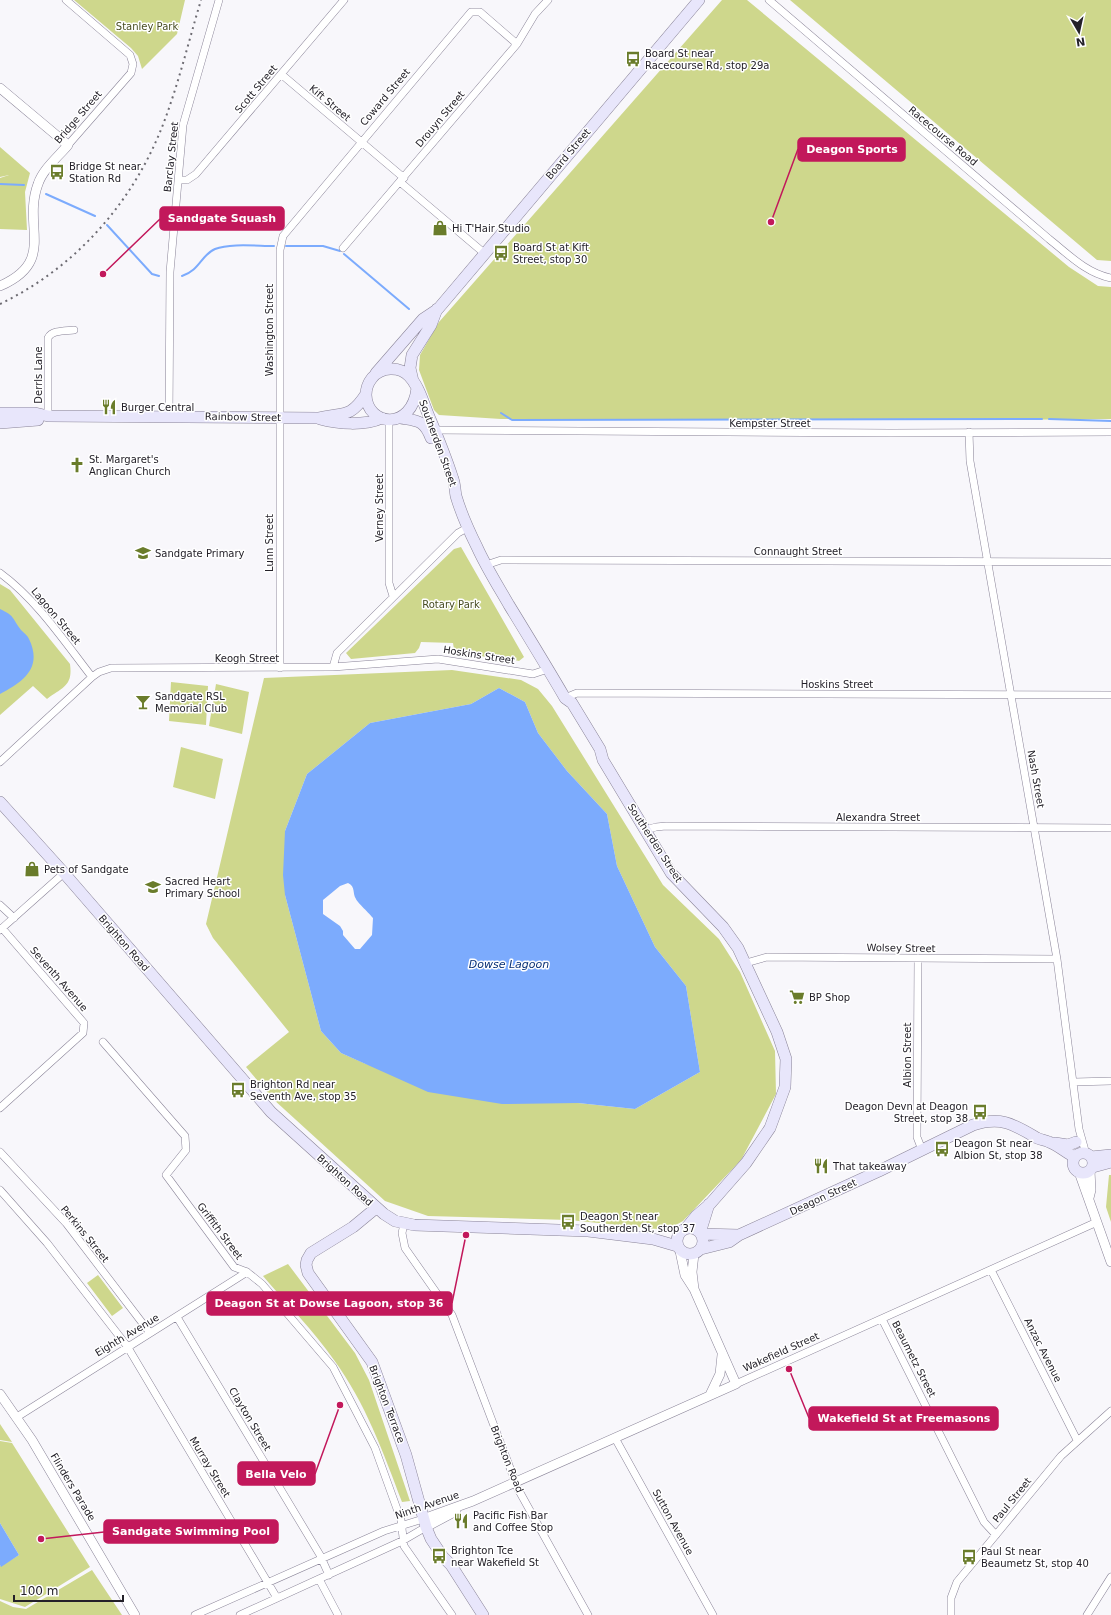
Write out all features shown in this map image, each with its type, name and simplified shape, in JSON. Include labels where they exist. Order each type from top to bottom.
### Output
[{"type":"main road","name":"Board Street","points":[[376,374],[423,319],[438,308],[699,0]]},
{"type":"main road","name":"Board Street","points":[[415,384],[410,368],[412,355],[431,325],[438,308]]},
{"type":"main road","points":[[388,369],[395,369],[402,371],[415,384],[414,404],[407,414],[401,418],[386,419],[370,408],[366,394],[367,387],[376,374],[388,369]]},
{"type":"main road","name":"Southerden Street","points":[[415,384],[431,430],[446,482],[456,497],[486,565],[565,698],[572,703],[600,749],[603,760],[674,877],[731,936],[746,963],[783,1049],[787,1070],[785,1087],[777,1112],[760,1143],[746,1163],[710,1204],[700,1211],[683,1230]]},
{"type":"main road","name":"Rainbow Street","points":[[0,413],[35,413],[48,416],[318,418],[346,414],[356,408],[366,394]]},
{"type":"main road","name":"Rainbow Street","points":[[0,423],[37,420],[48,416]]},
{"type":"main road","name":"Rainbow Street","points":[[318,418],[333,422],[374,422],[386,419]]},
{"type":"main road","name":"Southerden Street","points":[[401,418],[422,423],[431,430]]},
{"type":"main road","name":"Brighton Road","points":[[0,802],[64,873],[271,1112],[376,1208],[395,1221],[404,1224]]},
{"type":"main road","name":"Deagon Street","points":[[697,1251],[729,1242],[739,1235],[973,1125],[994,1121],[1005,1121],[1039,1139],[1052,1144],[1083,1162]]},
{"type":"main road","name":"Deagon Street","points":[[1039,1139],[1044,1147],[1083,1162]]},
{"type":"main road","points":[[1052,1144],[1068,1145],[1076,1142]]},
{"type":"main road","points":[[1083,1162],[1111,1154]]},
{"type":"main road","points":[[1083,1162],[1111,1162]]},
{"type":"main road","name":"Southerden Street","points":[[701,1233],[710,1204]]},
{"type":"main road","name":"Brighton Terrace","points":[[376,1208],[353,1227],[311,1253],[307,1260],[306,1266],[308,1273],[372,1362],[404,1448],[416,1487],[421,1494],[431,1539],[443,1557],[451,1565],[483,1615]]},
{"type":"main road","points":[[404,1224],[446,1228],[588,1231],[653,1239],[679,1248],[687,1254],[697,1251],[703,1241],[701,1233],[694,1228],[659,1236],[653,1239]]},
{"type":"main road","points":[[679,1248],[676,1237],[683,1230]]},
{"type":"main road","name":"Deagon Street","points":[[701,1233],[739,1235]]},
{"type":"street","name":"Bridge Street","points":[[0,286],[27,268],[31,262],[34,250],[34,197],[38,183],[43,174],[131,73],[133,64],[130,55],[66,0]]},
{"type":"street","name":"Barclay Street","points":[[169,417],[170,272],[183,125],[219,0]]},
{"type":"street","name":"Scott Street","points":[[178,180],[192,178],[344,0]]},
{"type":"street","name":"Drouyn Street","points":[[343,248],[517,44],[536,14],[548,0]]},
{"type":"street","name":"Racecourse Road","points":[[768,0],[1049,238],[1089,269],[1100,275],[1111,278]]},
{"type":"street","name":"Coward Street","points":[[280,242],[287,230],[471,12],[480,12],[517,44]]},
{"type":"street","name":"Kift Street","points":[[281,74],[361,142],[484,254]]},
{"type":"street","points":[[0,88],[68,146]]},
{"type":"street","name":"Washington Street","points":[[279,418],[280,242]]},
{"type":"street","name":"Derrls Lane","points":[[48,416],[48,338],[50,334],[54,332],[74,330]]},
{"type":"street","name":"Lunn Street","points":[[279,418],[280,668]]},
{"type":"street","name":"Verney Street","points":[[386,419],[389,583],[393,596]]},
{"type":"street","name":"Kempster Street","points":[[431,430],[891,433],[1111,432]]},
{"type":"street","name":"Nash Street","points":[[969,432],[970,461],[989,562],[1057,959],[1074,1082],[1083,1162]]},
{"type":"street","points":[[333,667],[337,653],[458,533],[469,527]]},
{"type":"street","name":"Connaught Street","points":[[486,565],[501,560],[1111,562]]},
{"type":"street","name":"Lagoon Street","points":[[0,573],[16,585],[32,602],[92,677]]},
{"type":"street","name":"Hoskins Street","points":[[333,667],[438,659],[534,674],[538,674],[548,669]]},
{"type":"street","name":"Keogh Street","points":[[0,762],[92,677],[99,672],[111,668],[333,667]]},
{"type":"street","name":"Hoskins Street","points":[[565,698],[577,693],[1111,695]]},
{"type":"street","name":"Alexandra Street","points":[[645,830],[656,826],[1111,828]]},
{"type":"street","points":[[1,929],[64,873]]},
{"type":"street","points":[[0,905],[14,918]]},
{"type":"street","name":"Seventh Avenue","points":[[0,1108],[83,1032],[84,1022],[1,929]]},
{"type":"street","name":"Wolsey Street","points":[[746,963],[767,957],[1057,959]]},
{"type":"street","name":"Albion Street","points":[[918,958],[917,1137],[922,1150]]},
{"type":"street","name":"Griffith Street","points":[[104,1042],[185,1136],[186,1150],[166,1175],[234,1267],[247,1272],[262,1284],[333,1367],[375,1448],[402,1526],[402,1541]]},
{"type":"street","points":[[1074,1082],[1111,1081]]},
{"type":"street","name":"Nash Street","points":[[1079,1129],[1076,1142],[1083,1162]]},
{"type":"street","name":"Perkins Street","points":[[0,1152],[66,1223],[150,1333]]},
{"type":"street","points":[[1083,1162],[1085,1192],[1089,1198],[1111,1262]]},
{"type":"street","points":[[0,1190],[47,1243],[127,1346]]},
{"type":"street","name":"Wakefield Street","points":[[473,1501],[1097,1222]]},
{"type":"street","name":"Brighton Road","points":[[404,1224],[402,1233],[405,1248],[452,1315],[515,1482],[588,1615]]},
{"type":"street","points":[[679,1248],[684,1275],[694,1290],[736,1384]]},
{"type":"street","points":[[694,1290],[692,1272],[697,1251]]},
{"type":"street","name":"Anzac Avenue","points":[[991,1270],[1077,1440]]},
{"type":"street","name":"Eighth Avenue","points":[[17,1417],[127,1346],[177,1317],[247,1272]]},
{"type":"street","name":"Clayton Street","points":[[177,1317],[322,1559],[329,1575]]},
{"type":"street","name":"Beaumetz Street","points":[[882,1318],[984,1522],[996,1535]]},
{"type":"street","name":"Murray Street","points":[[127,1346],[277,1598]]},
{"type":"street","points":[[710,1395],[720,1374],[722,1353]]},
{"type":"street","name":"Flinders Parade","points":[[0,1394],[17,1417],[85,1528],[135,1615]]},
{"type":"street","name":"Paul Street","points":[[951,1615],[951,1598],[957,1582],[1061,1456],[1111,1411]]},
{"type":"street","name":"Sutton Avenue","points":[[616,1438],[713,1615]]},
{"type":"street","name":"Ninth Avenue","points":[[240,1615],[402,1541],[427,1522],[473,1501]]},
{"type":"street","name":"Ninth Avenue","points":[[196,1615],[384,1531],[402,1526],[427,1522]]},
{"type":"street","points":[[402,1541],[406,1551],[452,1615]]},
{"type":"street","points":[[319,1579],[338,1615]]},
{"type":"street","points":[[1087,1615],[1110,1580]]},
{"type":"green space","name":"Stanley Park","points":[[74,0],[185,0],[177,34],[142,69],[138,56],[131,48]]},
{"type":"green space","points":[[722,0],[747,0],[1069,267],[1098,286],[1111,287],[1111,419],[501,419],[439,415],[434,410],[419,370],[420,355],[439,322]]},
{"type":"green space","points":[[790,0],[1111,0],[1111,261],[1097,260]]},
{"type":"green space","points":[[0,147],[30,173],[25,192],[27,230],[0,229],[0,178],[9,175],[0,177]]},
{"type":"green space","name":"Rotary Park","points":[[461,547],[524,657],[519,661],[496,656],[492,658],[458,652],[454,649],[453,643],[421,642],[415,653],[351,659],[346,653],[454,549]]},
{"type":"green space","points":[[0,584],[10,590],[70,664],[71,671],[66,685],[47,699],[33,686],[0,715]]},
{"type":"green space","points":[[452,670],[521,680],[538,689],[552,706],[663,885],[719,939],[740,972],[775,1051],[776,1094],[741,1160],[683,1221],[667,1230],[569,1220],[428,1216],[385,1201],[273,1099],[246,1067],[289,1032],[213,938],[206,924],[264,678]],"holes":[[[499,688],[525,702],[538,733],[567,771],[607,814],[617,866],[655,947],[686,986],[700,1072],[635,1109],[578,1103],[366,1064],[341,1053],[321,1031],[285,895],[285,831],[307,774],[370,723],[471,704]]]},
{"type":"green space","points":[[171,682],[208,686],[206,725],[169,721]]},
{"type":"green space","points":[[216,684],[249,692],[242,734],[209,726]]},
{"type":"green space","points":[[181,747],[223,759],[215,799],[173,787]]},
{"type":"green space","points":[[1109,1175],[1111,1175],[1111,1222],[1106,1207]]},
{"type":"green space","points":[[288,1264],[355,1353],[369,1380],[410,1501],[402,1502],[365,1411],[334,1360],[318,1338],[263,1276]]},
{"type":"green space","points":[[98,1275],[123,1308],[112,1316],[87,1283]]},
{"type":"green space","points":[[0,1424],[12,1442],[0,1440]]},
{"type":"green space","points":[[0,1441],[12,1443],[90,1567],[25,1607],[0,1599],[0,1565],[1,1566],[19,1555],[0,1523]]},
{"type":"green space","points":[[92,1570],[122,1615],[0,1615],[0,1601],[13,1607],[26,1609]]},
{"type":"water","points":[[0,609],[5,611],[13,618],[28,637],[33,649],[34,658],[32,666],[23,679],[0,694]]},
{"type":"water","name":"Dowse Lagoon","points":[[499,688],[525,702],[538,733],[567,771],[607,814],[617,866],[655,947],[686,986],[700,1072],[635,1109],[578,1103],[502,1104],[428,1092],[341,1053],[321,1031],[285,895],[283,875],[285,831],[307,774],[370,723],[471,704]],"holes":[[[348,883],[353,888],[357,901],[373,918],[372,935],[360,949],[355,949],[343,935],[343,931],[340,926],[323,914],[323,900],[340,886]]]},
{"type":"water","points":[[0,1523],[19,1555],[1,1567],[0,1565]]},
{"type":"waterway","points":[[0,184],[24,185]]},
{"type":"waterway","points":[[46,194],[95,216]]},
{"type":"waterway","points":[[107,225],[152,274],[159,276]]},
{"type":"waterway","points":[[182,276],[193,270],[210,252],[221,247],[236,245],[274,246]]},
{"type":"waterway","points":[[286,246],[323,246],[340,251]]},
{"type":"waterway","points":[[344,254],[409,309]]},
{"type":"waterway","points":[[501,413],[512,420],[1042,419]]},
{"type":"waterway","points":[[1049,419],[1111,421]]},
{"type":"railway","points":[[0,304],[28,289],[54,271],[78,251],[100,229],[137,179],[164,122],[201,0]]},
{"type":"place","name":"Board St near Racecourse Rd, stop 29a","points":[[633,59]]},
{"type":"place","name":"Bridge St near Station Rd","points":[[57,172]]},
{"type":"place","name":"Deagon Sports","points":[[771,222]]},
{"type":"place","name":"Hi T'Hair Studio","points":[[440,228]]},
{"type":"place","name":"Board St at Kift Street, stop 30","points":[[501,253]]},
{"type":"place","name":"Sandgate Squash","points":[[103,274]]},
{"type":"place","name":"Burger Central","points":[[109,407]]},
{"type":"place","name":"St. Margaret's Anglican Church","points":[[77,465]]},
{"type":"place","name":"Sandgate Primary","points":[[143,553]]},
{"type":"place","name":"Sandgate RSL Memorial Club","points":[[143,702]]},
{"type":"place","name":"Pets of Sandgate","points":[[32,869]]},
{"type":"place","name":"Sacred Heart Primary School","points":[[153,887]]},
{"type":"place","name":"BP Shop","points":[[797,997]]},
{"type":"place","name":"Brighton Rd near Seventh Ave, stop 35","points":[[238,1090]]},
{"type":"place","name":"Deagon Devn at Deagon Street, stop 38","points":[[980,1112]]},
{"type":"place","name":"Deagon St near Albion St, stop 38","points":[[942,1149]]},
{"type":"place","name":"That takeaway","points":[[821,1166]]},
{"type":"place","name":"Deagon St near Southerden St, stop 37","points":[[568,1222]]},
{"type":"place","name":"Deagon St at Dowse Lagoon, stop 36","points":[[466,1235]]},
{"type":"place","name":"Wakefield St at Freemasons","points":[[789,1369]]},
{"type":"place","name":"Bella Velo","points":[[340,1405]]},
{"type":"place","name":"Pacific Fish Bar and Coffee Stop","points":[[461,1521]]},
{"type":"place","name":"Sandgate Swimming Pool","points":[[41,1539]]},
{"type":"place","name":"Brighton Tce near Wakefield St","points":[[439,1556]]},
{"type":"place","name":"Paul St near Beaumetz St, stop 40","points":[[969,1557]]}]
